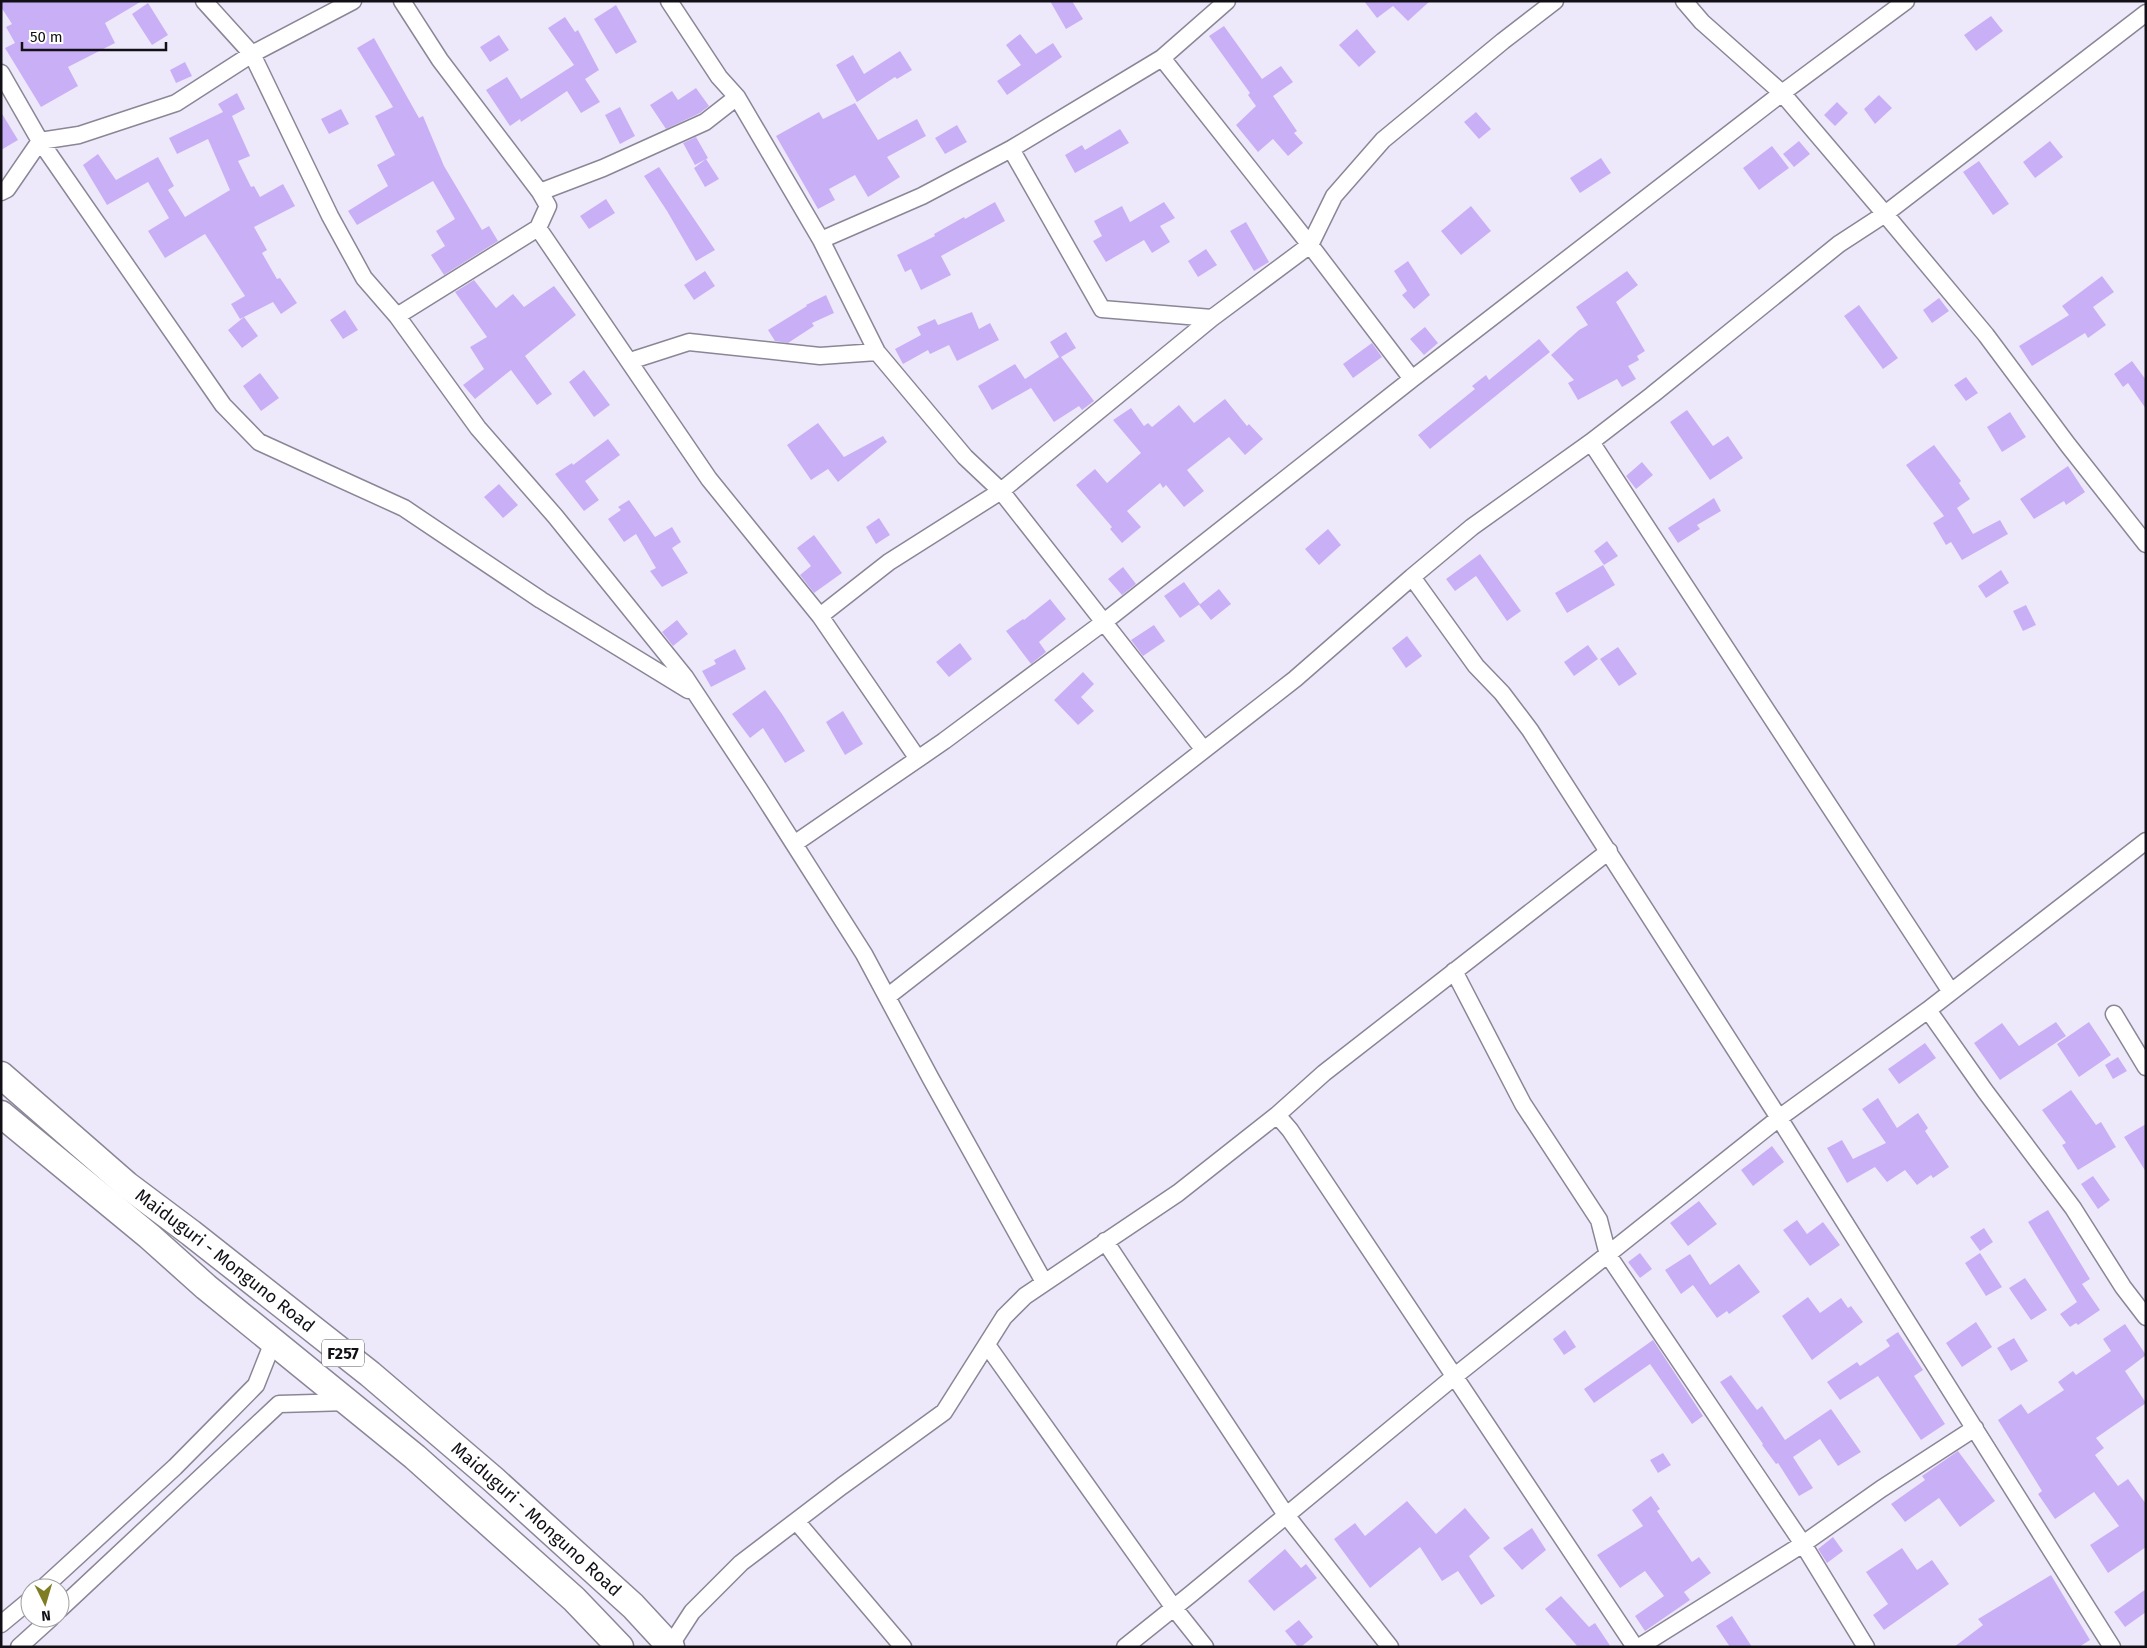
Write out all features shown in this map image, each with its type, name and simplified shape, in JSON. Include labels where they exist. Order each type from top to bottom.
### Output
[{"type":"main road","name":"Maiduguri - Monguno Road","points":[[1,1075],[127,1185],[370,1374],[494,1480],[633,1606],[671,1647]]},
{"type":"main road","name":"Maiduguri - Monguno Road","points":[[1,1114],[134,1223],[206,1287],[415,1457],[574,1599],[620,1647]]},
{"type":"street","points":[[204,1],[252,54],[330,216],[364,278],[397,316],[478,428],[555,516],[685,677],[698,696],[864,954],[1044,1282]]},
{"type":"street","points":[[1,192],[7,189],[40,141],[79,134],[176,103],[252,54],[353,1]]},
{"type":"street","points":[[397,316],[538,228],[548,206],[540,192],[440,60],[402,1]]},
{"type":"street","points":[[670,1],[719,77],[737,97],[821,240],[877,352],[965,457],[1001,491],[1204,750]]},
{"type":"street","points":[[821,240],[922,196],[1011,149],[1162,58],[1227,1]]},
{"type":"street","points":[[820,616],[889,562],[1001,491],[1212,318],[1310,245],[1334,196],[1383,140],[1503,40],[1555,1]]},
{"type":"street","points":[[1684,1],[1702,22],[1782,93],[1886,214],[1986,335],[2068,445],[2146,544]]},
{"type":"street","points":[[794,844],[918,759],[1104,622],[1412,379],[1782,93],[1906,1]]},
{"type":"street","points":[[887,997],[1295,679],[1472,527],[1591,442],[1839,244],[1886,214],[2146,14]]},
{"type":"street","points":[[1162,58],[1310,245],[1412,379]]},
{"type":"street","points":[[1,73],[40,141],[223,405],[260,442],[404,508],[541,600],[698,696]]},
{"type":"street","points":[[540,192],[604,168],[705,122],[737,97]]},
{"type":"street","points":[[1011,149],[1102,309],[1212,318]]},
{"type":"street","points":[[538,228],[709,480],[820,616],[918,759]]},
{"type":"street","points":[[630,361],[689,342],[820,356],[877,352]]},
{"type":"street","points":[[1591,442],[1951,992]]},
{"type":"street","points":[[1412,577],[1476,666],[1502,693],[1530,730],[1779,1118],[2112,1647]]},
{"type":"street","points":[[1125,1647],[1454,1376],[1779,1118],[1928,1010],[2146,842]]},
{"type":"street","points":[[671,1647],[692,1612],[734,1570],[842,1486],[944,1412],[1004,1318],[1025,1296],[1178,1193],[1277,1115],[1324,1073],[1609,851]]},
{"type":"street","points":[[1454,971],[1523,1104],[1599,1220],[1608,1255],[1803,1544],[1866,1647]]},
{"type":"street","points":[[1928,1010],[1985,1091],[2073,1208],[2123,1287],[2146,1317]]},
{"type":"street","points":[[2114,1014],[2146,1067]]},
{"type":"street","points":[[1277,1115],[1290,1130],[1635,1647]]},
{"type":"street","points":[[1105,1241],[1286,1515],[1390,1647]]},
{"type":"street","points":[[54,1578],[175,1467],[256,1385],[273,1342]]},
{"type":"street","points":[[987,1345],[1174,1608],[1205,1647]]},
{"type":"street","points":[[70,1600],[279,1404],[348,1402]]},
{"type":"street","points":[[1639,1647],[1803,1544],[1881,1489],[1975,1428]]},
{"type":"street","points":[[797,1522],[903,1647]]},
{"type":"street","points":[[1,1624],[20,1608]]},
{"type":"street","points":[[19,1647],[40,1628]]},
{"type":"building","points":[[1,1],[142,1],[105,23],[115,43],[68,67],[78,86],[41,107],[5,48],[15,43],[6,27],[12,24],[1,7]]},
{"type":"building","points":[[1050,1],[1072,1],[1083,19],[1066,29]]},
{"type":"building","points":[[1364,1],[1430,1],[1408,21],[1393,6],[1377,18]]},
{"type":"building","points":[[148,3],[168,35],[152,45],[132,14]]},
{"type":"building","points":[[616,5],[637,42],[616,54],[594,19]]},
{"type":"building","points":[[1991,16],[2003,31],[1976,51],[1964,35]]},
{"type":"building","points":[[565,17],[575,32],[578,30],[599,70],[585,79],[600,102],[581,113],[567,91],[521,122],[520,119],[510,126],[486,90],[507,77],[521,99],[574,65],[548,28]]},
{"type":"building","points":[[1224,26],[1262,79],[1281,66],[1293,82],[1273,96],[1297,131],[1294,133],[1303,143],[1288,156],[1273,139],[1258,152],[1236,125],[1256,106],[1248,95],[1250,93],[1209,36]]},
{"type":"building","points":[[1357,29],[1376,52],[1359,67],[1339,45]]},
{"type":"building","points":[[1020,34],[1036,54],[1053,43],[1062,57],[1007,95],[997,81],[1021,65],[1006,45]]},
{"type":"building","points":[[499,35],[509,50],[490,62],[480,47]]},
{"type":"building","points":[[374,38],[419,118],[423,116],[444,166],[482,230],[489,226],[498,241],[444,275],[431,255],[445,246],[436,231],[455,219],[433,181],[357,225],[348,211],[388,186],[377,165],[395,155],[375,116],[393,107],[357,48]]},
{"type":"building","points":[[900,51],[912,70],[897,79],[895,77],[857,102],[836,65],[853,55],[864,74]]},
{"type":"building","points":[[185,62],[192,76],[176,83],[170,70]]},
{"type":"building","points":[[696,88],[709,106],[700,113],[666,129],[650,105],[672,91],[678,100]]},
{"type":"building","points":[[237,93],[245,109],[232,116],[250,156],[238,161],[251,187],[254,186],[260,197],[283,184],[295,206],[254,227],[267,250],[262,253],[277,279],[280,278],[297,303],[281,314],[273,302],[240,319],[231,304],[245,296],[205,234],[165,258],[148,231],[169,218],[148,182],[107,205],[83,165],[98,154],[116,180],[158,157],[174,186],[168,190],[185,217],[230,190],[208,139],[177,154],[169,138],[223,112],[218,104]]},
{"type":"building","points":[[1879,95],[1892,108],[1875,124],[1864,109]]},
{"type":"building","points":[[1837,102],[1848,113],[1835,126],[1824,115]]},
{"type":"building","points":[[855,103],[878,140],[917,119],[926,136],[887,157],[900,177],[868,197],[855,175],[829,189],[835,200],[818,209],[776,136],[819,112],[823,119]]},
{"type":"building","points":[[620,107],[635,136],[620,144],[605,115]]},
{"type":"building","points":[[341,109],[349,124],[329,134],[321,119]]},
{"type":"building","points":[[1,112],[18,140],[1,150]]},
{"type":"building","points":[[1476,112],[1491,129],[1479,139],[1464,122]]},
{"type":"building","points":[[957,125],[967,142],[945,154],[935,138]]},
{"type":"building","points":[[1120,129],[1129,143],[1075,173],[1065,155],[1082,145],[1085,150]]},
{"type":"building","points":[[696,137],[708,158],[695,165],[683,143]]},
{"type":"building","points":[[1799,141],[1810,154],[1794,167],[1783,154]]},
{"type":"building","points":[[2050,141],[2063,157],[2035,178],[2023,162]]},
{"type":"building","points":[[1772,146],[1789,168],[1759,190],[1743,168]]},
{"type":"building","points":[[1601,158],[1611,173],[1580,193],[1570,178]]},
{"type":"building","points":[[706,159],[719,179],[705,187],[694,168]]},
{"type":"building","points":[[1979,161],[2009,204],[1993,215],[1963,172]]},
{"type":"building","points":[[659,167],[715,250],[696,261],[644,176]]},
{"type":"building","points":[[606,199],[615,213],[589,229],[580,216]]},
{"type":"building","points":[[995,202],[1005,221],[941,256],[951,275],[921,290],[911,269],[905,272],[897,255],[935,236],[934,234],[964,217],[965,219]]},
{"type":"building","points":[[1164,202],[1175,218],[1160,226],[1170,242],[1152,253],[1144,240],[1106,262],[1093,241],[1102,236],[1094,221],[1122,206],[1130,222]]},
{"type":"building","points":[[1471,206],[1491,231],[1461,255],[1441,231]]},
{"type":"building","points":[[1246,222],[1269,262],[1254,271],[1230,231]]},
{"type":"building","points":[[1206,249],[1217,265],[1198,277],[1188,261]]},
{"type":"building","points":[[1408,261],[1430,295],[1414,309],[1402,295],[1407,291],[1394,271]]},
{"type":"building","points":[[705,271],[715,286],[694,300],[684,285]]},
{"type":"building","points":[[1627,271],[1638,285],[1616,302],[1645,351],[1637,356],[1639,360],[1628,366],[1636,379],[1622,387],[1617,379],[1578,400],[1568,383],[1574,380],[1551,355],[1579,330],[1588,325],[1576,307]]},
{"type":"building","points":[[2102,276],[2114,292],[2093,307],[2106,325],[2088,338],[2085,333],[2032,366],[2019,346],[2069,315],[2062,306]]},
{"type":"building","points":[[474,280],[496,308],[513,294],[524,307],[554,286],[576,315],[525,356],[552,394],[537,405],[511,370],[475,399],[463,385],[484,369],[470,347],[487,337],[455,292]]},
{"type":"building","points":[[826,295],[834,313],[812,323],[814,326],[788,343],[775,341],[768,330],[806,305]]},
{"type":"building","points":[[1939,298],[1949,311],[1932,323],[1923,310]]},
{"type":"building","points":[[1859,305],[1898,358],[1883,369],[1844,316]]},
{"type":"building","points":[[345,310],[358,330],[343,339],[330,320]]},
{"type":"building","points":[[972,312],[979,329],[990,323],[999,340],[957,361],[949,345],[930,354],[928,350],[903,364],[895,349],[921,335],[917,327],[935,319],[938,325]]},
{"type":"building","points":[[244,317],[258,336],[242,348],[228,330]]},
{"type":"building","points":[[1425,327],[1438,343],[1424,355],[1410,339]]},
{"type":"building","points":[[1066,332],[1076,348],[1061,357],[1094,401],[1082,410],[1079,406],[1054,422],[1025,379],[1059,357],[1050,342]]},
{"type":"building","points":[[1539,339],[1550,352],[1430,449],[1418,435],[1475,389],[1472,386],[1486,375],[1489,380]]},
{"type":"building","points":[[1372,343],[1382,357],[1353,378],[1343,364]]},
{"type":"building","points":[[2132,361],[2146,380],[2146,409],[2128,383],[2123,387],[2114,374]]},
{"type":"building","points":[[1015,364],[1031,388],[992,410],[978,386]]},
{"type":"building","points":[[584,370],[610,405],[594,417],[569,382]]},
{"type":"building","points":[[260,373],[279,398],[261,411],[243,386]]},
{"type":"building","points":[[1966,377],[1978,393],[1966,401],[1954,385]]},
{"type":"building","points":[[1225,399],[1247,426],[1249,424],[1263,439],[1245,455],[1229,437],[1187,470],[1204,491],[1184,507],[1166,485],[1163,488],[1160,483],[1127,511],[1141,527],[1122,543],[1110,529],[1112,527],[1076,485],[1095,469],[1107,483],[1141,453],[1113,420],[1131,408],[1144,426],[1148,423],[1152,427],[1179,405],[1194,423]]},
{"type":"building","points":[[1687,410],[1713,446],[1728,436],[1743,458],[1710,480],[1670,422]]},
{"type":"building","points":[[2010,412],[2026,437],[2002,452],[1987,427]]},
{"type":"building","points":[[818,423],[844,457],[883,436],[887,442],[838,482],[828,469],[811,480],[787,445]]},
{"type":"building","points":[[608,439],[620,455],[585,481],[599,500],[584,511],[555,474],[572,463],[573,465]]},
{"type":"building","points":[[1934,445],[1961,481],[1959,483],[1970,499],[1957,508],[1973,534],[2000,520],[2008,534],[1962,560],[1951,542],[1946,545],[1933,523],[1944,516],[1906,465]]},
{"type":"building","points":[[1642,462],[1653,475],[1636,489],[1626,476]]},
{"type":"building","points":[[2068,466],[2085,492],[2066,505],[2064,501],[2034,519],[2020,499]]},
{"type":"building","points":[[499,484],[518,505],[503,518],[484,497]]},
{"type":"building","points":[[1714,498],[1721,511],[1697,525],[1700,529],[1678,543],[1668,528]]},
{"type":"building","points":[[629,500],[655,537],[672,527],[681,542],[672,548],[688,573],[662,587],[650,571],[656,568],[636,534],[624,542],[608,519],[621,510],[618,507]]},
{"type":"building","points":[[879,518],[890,535],[876,544],[866,527]]},
{"type":"building","points":[[1328,529],[1341,545],[1319,565],[1305,549]]},
{"type":"building","points":[[814,535],[842,573],[814,593],[800,575],[811,566],[797,548]]},
{"type":"building","points":[[1607,541],[1618,556],[1604,565],[1594,551]]},
{"type":"building","points":[[1480,554],[1521,611],[1507,621],[1476,576],[1455,591],[1446,579]]},
{"type":"building","points":[[1603,565],[1615,585],[1567,613],[1555,593]]},
{"type":"building","points":[[1123,567],[1136,584],[1122,595],[1108,579]]},
{"type":"building","points":[[2001,570],[2009,583],[1986,598],[1978,586]]},
{"type":"building","points":[[1184,582],[1200,604],[1180,618],[1164,596]]},
{"type":"building","points":[[1219,589],[1231,604],[1211,620],[1199,605]]},
{"type":"building","points":[[1050,599],[1066,619],[1039,642],[1046,652],[1031,664],[1006,631],[1024,620]]},
{"type":"building","points":[[2026,605],[2036,625],[2023,631],[2013,611]]},
{"type":"building","points":[[677,620],[688,634],[673,646],[662,632]]},
{"type":"building","points":[[1154,625],[1165,641],[1143,656],[1131,640]]},
{"type":"building","points":[[1407,636],[1422,656],[1406,668],[1392,648]]},
{"type":"building","points":[[960,643],[972,659],[949,677],[936,662]]},
{"type":"building","points":[[1588,645],[1598,659],[1574,676],[1564,662]]},
{"type":"building","points":[[1618,647],[1637,674],[1619,686],[1600,659]]},
{"type":"building","points":[[735,649],[746,669],[711,687],[702,671],[716,664],[714,660]]},
{"type":"building","points":[[1083,672],[1094,684],[1081,697],[1094,711],[1078,725],[1054,700]]},
{"type":"building","points":[[765,690],[805,751],[785,763],[763,728],[750,738],[732,714]]},
{"type":"building","points":[[843,711],[863,744],[845,755],[826,722]]},
{"type":"building","points":[[2056,1022],[2066,1036],[2000,1080],[1974,1043],[2002,1023],[2019,1046]]},
{"type":"building","points":[[2089,1022],[2111,1055],[2079,1077],[2057,1044]]},
{"type":"building","points":[[1925,1043],[1936,1058],[1899,1084],[1888,1069]]},
{"type":"building","points":[[2118,1057],[2127,1071],[2113,1079],[2105,1065]]},
{"type":"building","points":[[2071,1090],[2096,1125],[2101,1122],[2116,1147],[2078,1170],[2062,1145],[2066,1143],[2042,1110]]},
{"type":"building","points":[[1878,1098],[1897,1128],[1918,1113],[1928,1128],[1925,1131],[1949,1167],[1933,1178],[1931,1175],[1917,1185],[1905,1170],[1887,1182],[1875,1167],[1847,1183],[1827,1148],[1842,1140],[1853,1159],[1886,1143],[1862,1109]]},
{"type":"building","points":[[2146,1124],[2146,1172],[2124,1137]]},
{"type":"building","points":[[1772,1146],[1784,1162],[1753,1186],[1741,1170]]},
{"type":"building","points":[[2093,1176],[2110,1200],[2098,1209],[2081,1184]]},
{"type":"building","points":[[1699,1201],[1717,1224],[1688,1246],[1670,1223]]},
{"type":"building","points":[[2048,1210],[2090,1279],[2082,1284],[2100,1310],[2078,1325],[2076,1323],[2070,1327],[2060,1314],[2077,1302],[2028,1222]]},
{"type":"building","points":[[1797,1220],[1807,1234],[1823,1222],[1840,1245],[1810,1266],[1783,1230]]},
{"type":"building","points":[[1984,1228],[1993,1242],[1980,1251],[1970,1237]]},
{"type":"building","points":[[1640,1253],[1652,1269],[1640,1278],[1628,1262]]},
{"type":"building","points":[[1980,1253],[2002,1287],[1986,1296],[1965,1263]]},
{"type":"building","points":[[1690,1254],[1710,1285],[1739,1264],[1760,1292],[1729,1314],[1727,1311],[1717,1318],[1693,1285],[1681,1294],[1665,1270]]},
{"type":"building","points":[[2025,1278],[2047,1310],[2031,1320],[2009,1288]]},
{"type":"building","points":[[1808,1297],[1820,1313],[1841,1298],[1848,1308],[1851,1306],[1863,1322],[1812,1360],[1782,1316]]},
{"type":"building","points":[[1976,1322],[1992,1347],[1962,1367],[1946,1343]]},
{"type":"building","points":[[2125,1324],[2146,1355],[2125,1371],[2146,1403],[2096,1438],[2104,1448],[2095,1455],[2118,1486],[2128,1479],[2146,1504],[2146,1547],[2108,1573],[2090,1545],[2119,1526],[2094,1492],[2055,1519],[2038,1494],[2042,1491],[1998,1420],[2021,1404],[2028,1414],[2064,1390],[2058,1382],[2073,1371],[2076,1375],[2111,1351],[2103,1339]]},
{"type":"building","points":[[1565,1330],[1576,1347],[1564,1355],[1553,1339]]},
{"type":"building","points":[[1898,1332],[1923,1370],[1914,1376],[1945,1424],[1921,1440],[1878,1376],[1840,1400],[1827,1382],[1857,1362],[1860,1366],[1890,1346],[1886,1340]]},
{"type":"building","points":[[2014,1338],[2028,1361],[2011,1371],[1997,1348]]},
{"type":"building","points":[[1653,1340],[1703,1416],[1692,1424],[1650,1364],[1594,1403],[1584,1389]]},
{"type":"building","points":[[1731,1375],[1757,1410],[1762,1406],[1785,1440],[1831,1409],[1861,1452],[1838,1466],[1820,1439],[1793,1457],[1813,1488],[1799,1496],[1778,1463],[1776,1464],[1762,1445],[1720,1382]]},
{"type":"building","points":[[1958,1451],[1995,1501],[1960,1527],[1939,1498],[1905,1522],[1891,1504],[1925,1480],[1922,1476]]},
{"type":"building","points":[[1663,1453],[1671,1465],[1658,1473],[1650,1460]]},
{"type":"building","points":[[1651,1496],[1660,1509],[1657,1511],[1692,1562],[1699,1557],[1711,1573],[1684,1592],[1690,1600],[1645,1631],[1635,1616],[1664,1596],[1645,1571],[1620,1588],[1597,1555],[1643,1526],[1632,1510]]},
{"type":"building","points":[[1407,1501],[1436,1534],[1465,1508],[1490,1538],[1469,1556],[1495,1596],[1481,1605],[1458,1571],[1442,1581],[1420,1547],[1370,1588],[1334,1539],[1355,1523],[1365,1536]]},
{"type":"building","points":[[1532,1528],[1546,1550],[1522,1570],[1503,1548]]},
{"type":"building","points":[[1833,1537],[1843,1551],[1827,1563],[1818,1549]]},
{"type":"building","points":[[1902,1548],[1917,1570],[1932,1560],[1949,1584],[1884,1630],[1873,1615],[1888,1604],[1866,1572]]},
{"type":"building","points":[[1285,1549],[1301,1568],[1306,1564],[1317,1578],[1274,1611],[1248,1581]]},
{"type":"building","points":[[2051,1575],[2090,1640],[2079,1647],[1954,1647],[1983,1625],[1978,1619]]},
{"type":"building","points":[[2146,1589],[2146,1612],[2125,1627],[2114,1612]]},
{"type":"building","points":[[1561,1596],[1589,1627],[1595,1623],[1611,1647],[1578,1647],[1545,1609]]},
{"type":"building","points":[[1732,1616],[1752,1647],[1730,1647],[1716,1626]]},
{"type":"building","points":[[1299,1620],[1313,1637],[1301,1647],[1298,1647],[1285,1631]]}]
